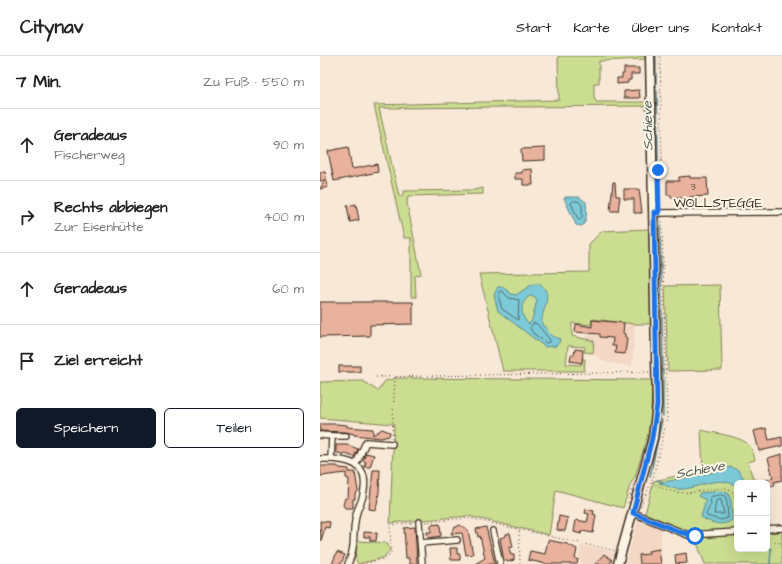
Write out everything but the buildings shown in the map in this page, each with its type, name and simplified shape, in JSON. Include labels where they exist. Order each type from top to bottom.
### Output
[{"type":"street","points":[[618,564],[630,511],[639,489],[655,423],[657,405],[656,213],[650,56]]},
{"type":"street","name":"WOLLSTEGGE","points":[[656,213],[782,212]]},
{"type":"street","points":[[320,435],[346,436]]},
{"type":"street","points":[[331,459],[332,436]]},
{"type":"street","points":[[356,464],[366,442],[392,444]]},
{"type":"street","points":[[320,459],[347,461],[356,464],[364,475],[366,482],[363,498],[355,516],[354,550],[348,564]]},
{"type":"street","points":[[630,511],[688,535],[734,532]]},
{"type":"street","points":[[419,522],[422,564]]},
{"type":"street","points":[[770,529],[782,528]]},
{"type":"street","points":[[493,531],[500,564]]},
{"type":"street","points":[[421,543],[457,540]]},
{"type":"path","points":[[658,170],[662,159],[660,56]]},
{"type":"path","points":[[630,511],[632,487],[647,491],[652,481],[664,434],[667,405],[662,222],[656,213]]},
{"type":"path","points":[[376,377],[651,372],[657,367]]},
{"type":"path","points":[[392,444],[395,376]]},
{"type":"path","points":[[652,481],[662,489],[679,494],[727,488],[732,491],[734,496]]},
{"type":"path","points":[[362,564],[386,558],[391,553],[390,525],[468,518],[617,551],[618,548]]},
{"type":"path","points":[[519,530],[520,564]]},
{"type":"path","points":[[770,541],[782,543]]},
{"type":"path","points":[[377,560],[378,564]]},
{"type":"shaded area","points":[[591,319],[635,324],[632,366],[605,362],[593,353],[594,341],[587,340],[587,335],[590,335]]},
{"type":"shaded area","points":[[638,520],[662,529],[660,549],[662,564],[626,564]]},
{"type":"shaded area","points":[[581,545],[616,553],[612,564],[583,564],[578,560]]},
{"type":"green space","points":[[558,56],[645,56],[646,59],[599,61],[599,83],[594,83],[594,97],[596,102],[647,102],[647,106],[379,108],[399,196],[402,196],[404,191],[474,190],[483,188],[483,194],[408,196],[407,203],[421,274],[415,276],[416,297],[411,297],[411,238],[404,238],[374,105],[559,100]]},
{"type":"green space","points":[[649,229],[651,324],[635,324],[592,319],[591,325],[572,323],[572,336],[594,341],[593,353],[584,352],[585,347],[568,346],[566,364],[581,365],[582,359],[585,359],[584,371],[503,371],[479,274],[589,272],[589,244],[602,231]]},
{"type":"green space","points":[[720,285],[722,370],[668,371],[665,286]]},
{"type":"green space","points":[[397,378],[652,380],[651,415],[648,435],[635,477],[630,485],[623,508],[556,490],[549,535],[468,516],[390,523],[394,424],[320,418],[320,382],[363,381],[378,391],[385,381]]},
{"type":"green space","points":[[701,430],[740,439],[749,445],[753,452],[755,460],[748,462],[753,479],[756,480],[734,480],[734,529],[688,532],[645,513],[654,481],[703,470]]},
{"type":"green space","points":[[782,531],[782,564],[705,564],[695,538],[734,535],[734,552],[770,552],[770,533]]},
{"type":"green space","points":[[358,541],[387,543],[390,550],[383,558],[358,564],[355,558]]},
{"type":"water","points":[[579,197],[586,202],[586,218],[582,226],[576,225],[564,198]]},
{"type":"water","points":[[533,284],[540,284],[544,289],[547,298],[542,325],[547,328],[551,335],[559,338],[560,341],[556,346],[545,347],[498,311],[494,295],[498,287],[503,287],[511,294],[516,295]],"holes":[[[530,296],[534,296],[537,300],[532,320],[529,324],[522,314],[522,306],[526,299]]]},
{"type":"water","points":[[731,467],[738,470],[745,480],[734,480],[734,485],[731,483],[717,481],[680,489],[671,488],[659,483],[715,472]]},
{"type":"water","points":[[721,491],[728,493],[731,501],[732,520],[721,524],[708,521],[701,517],[706,500],[698,496],[700,493]]},
{"type":"waterway","name":"Schieve","points":[[656,56],[656,87]]},
{"type":"waterway","name":"Schieve","points":[[657,91],[658,161]]},
{"type":"waterway","name":"Schieve","points":[[660,223],[663,366]]},
{"type":"waterway","name":"Schieve","points":[[663,369],[663,416]]},
{"type":"waterway","name":"Schieve","points":[[650,477],[662,420]]},
{"type":"waterway","name":"Schieve","points":[[657,480],[663,482]]},
{"type":"waterway","name":"Schieve","points":[[770,548],[770,564]]},
{"type":"route","points":[[658,170],[659,213],[654,212],[657,405],[655,428],[633,513],[662,526],[695,536]]}]
